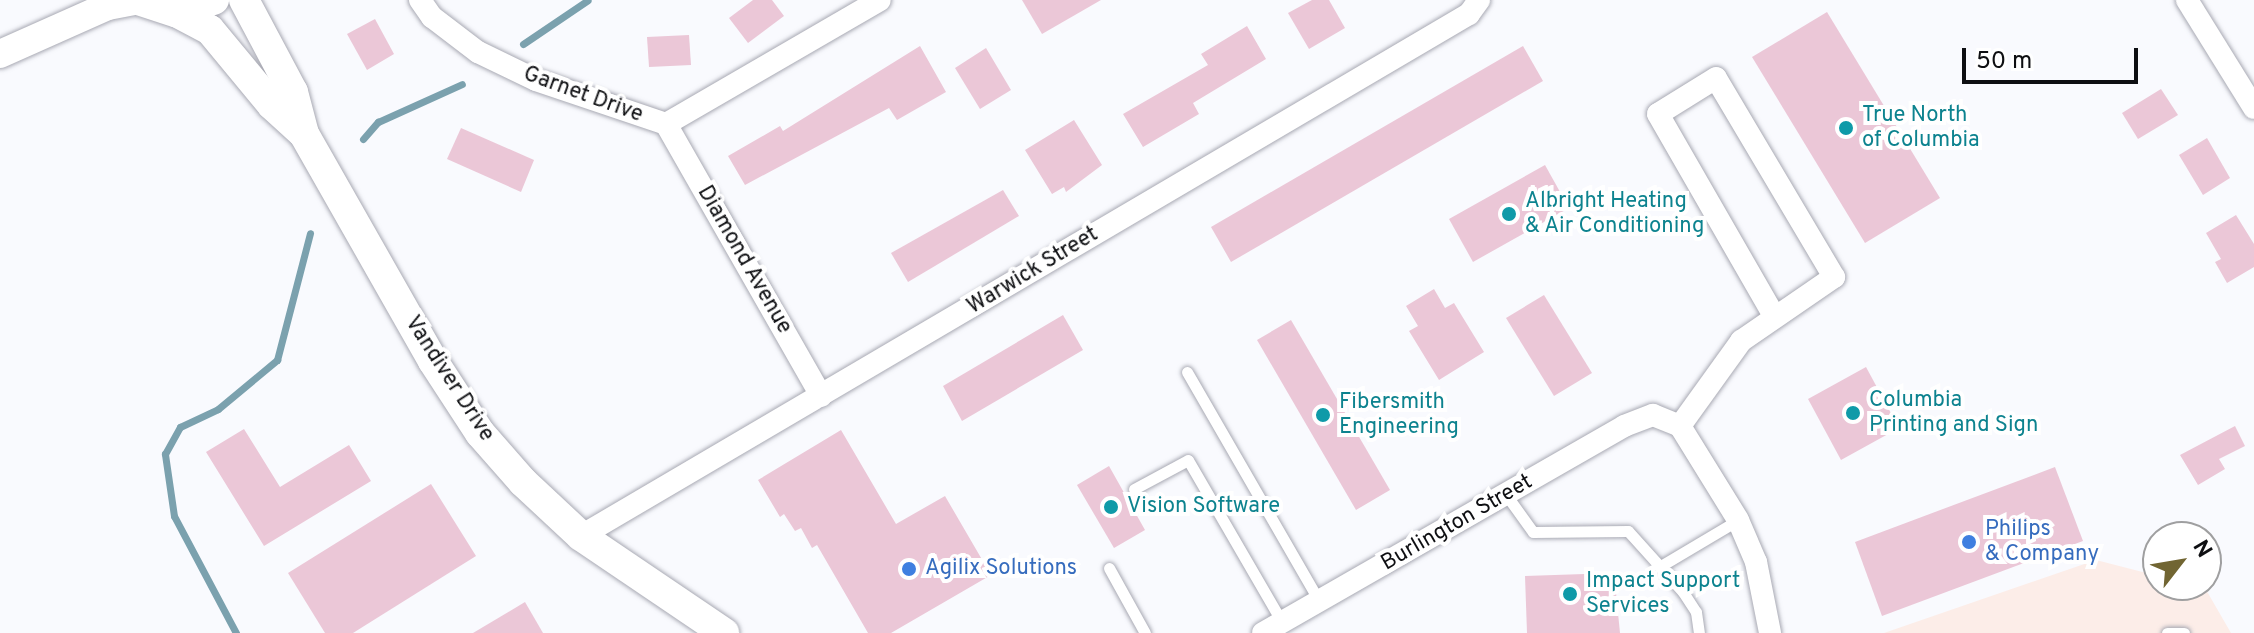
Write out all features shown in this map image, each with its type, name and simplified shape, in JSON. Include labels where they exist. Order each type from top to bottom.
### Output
[{"type":"main road","name":"Vandiver Drive","points":[[138,0],[176,12],[210,30],[272,105],[304,134]]},
{"type":"main road","points":[[176,12],[214,0]]},
{"type":"main road","name":"Vandiver Drive","points":[[244,0],[293,92],[304,134],[458,402],[523,482],[581,536],[724,633]]},
{"type":"street","points":[[29,37],[64,0]]},
{"type":"street","points":[[0,54],[29,37],[108,6],[138,0]]},
{"type":"street","name":"Garnet Drive","points":[[420,0],[432,17],[478,52],[536,80],[666,124],[880,0]]},
{"type":"street","name":"Warwick Street","points":[[581,536],[1455,22],[1479,0]]},
{"type":"street","points":[[2187,0],[2254,108]]},
{"type":"street","points":[[1770,633],[1756,562],[1738,520],[1680,426],[1741,341],[1834,277],[1716,78],[1658,114],[1774,316]]},
{"type":"street","name":"Diamond Avenue","points":[[666,124],[821,396]]},
{"type":"street","name":"Burlington Street","points":[[1272,628],[1507,496],[1624,426],[1653,415],[1680,426]]},
{"type":"lane","points":[[1187,372],[1319,601]]},
{"type":"lane","points":[[1134,489],[1188,460],[1272,628]]},
{"type":"lane","points":[[1507,496],[1533,532],[1628,531],[1696,612],[1699,633]]},
{"type":"lane","points":[[1659,567],[1738,520]]},
{"type":"lane","points":[[1109,568],[1145,633]]},
{"type":"lane","points":[[2167,633],[2184,633]]},
{"type":"shaded area","points":[[2096,560],[2142,572],[2142,601],[2213,601],[2231,633],[1884,633]]},
{"type":"building","points":[[753,0],[772,0],[784,16],[748,43],[729,18]]},
{"type":"building","points":[[1022,0],[1101,0],[1042,34]]},
{"type":"building","points":[[1312,0],[1329,0],[1345,28],[1309,49],[1288,13]]},
{"type":"building","name":"True North of Columbia","points":[[1827,12],[1940,198],[1865,243],[1752,57]]},
{"type":"building","points":[[375,19],[394,54],[367,70],[347,34]]},
{"type":"building","points":[[1247,26],[1266,59],[1193,103],[1199,114],[1143,147],[1123,114],[1208,65],[1201,54]]},
{"type":"building","points":[[689,35],[691,65],[649,67],[647,37]]},
{"type":"building","points":[[920,46],[946,92],[897,120],[889,108],[745,185],[728,156],[780,126],[783,131]]},
{"type":"building","points":[[1523,46],[1543,81],[1231,262],[1211,227]]},
{"type":"building","points":[[986,48],[1011,90],[980,109],[955,68]]},
{"type":"building","points":[[2161,89],[2178,115],[2138,139],[2122,113]]},
{"type":"building","points":[[1074,120],[1102,165],[1066,192],[1064,187],[1052,194],[1025,150]]},
{"type":"building","points":[[461,128],[534,160],[521,192],[447,159]]},
{"type":"building","points":[[2207,138],[2230,178],[2203,195],[2179,155]]},
{"type":"building","name":"Albright Heating & Air Conditioning","points":[[1545,165],[1569,208],[1473,262],[1449,219]]},
{"type":"building","points":[[1003,190],[1019,216],[908,282],[891,253]]},
{"type":"building","points":[[2236,215],[2254,244],[2254,267],[2227,283],[2215,262],[2221,259],[2206,233]]},
{"type":"building","points":[[1434,289],[1445,308],[1454,303],[1484,352],[1439,380],[1409,331],[1418,326],[1406,306]]},
{"type":"building","points":[[1544,295],[1592,373],[1554,396],[1506,318]]},
{"type":"building","points":[[1063,315],[1083,350],[962,421],[943,386]]},
{"type":"building","name":"Fibersmith Engineering","points":[[1291,320],[1390,490],[1356,510],[1257,340]]},
{"type":"building","name":"Columbia Printing and Sign","points":[[1866,367],[1899,428],[1841,460],[1808,399]]},
{"type":"building","points":[[2235,426],[2245,446],[2219,459],[2225,469],[2198,485],[2180,455]]},
{"type":"building","points":[[244,429],[280,487],[349,445],[371,481],[264,546],[206,452]]},
{"type":"building","points":[[841,430],[896,524],[945,496],[991,575],[891,633],[868,633],[817,545],[812,548],[801,528],[795,531],[784,514],[780,517],[758,480]]},
{"type":"building","name":"Vision Software","points":[[1109,466],[1145,530],[1114,548],[1077,485]]},
{"type":"building","name":"Philips & Company","points":[[2055,467],[2083,541],[1882,616],[1855,542]]},
{"type":"building","points":[[431,484],[476,556],[353,633],[325,633],[288,573]]},
{"type":"building","name":"Impact Support Services","points":[[1614,573],[1620,633],[1527,633],[1525,576]]},
{"type":"building","points":[[525,602],[543,633],[473,633]]},
{"type":"waterway","points":[[523,44],[588,0]]},
{"type":"waterway","points":[[363,139],[378,122],[462,84]]},
{"type":"waterway","points":[[236,633],[174,516],[165,454],[180,427],[218,409],[277,360],[310,233]]},
{"type":"place","name":"True North of Columbia","points":[[1846,128]]},
{"type":"place","name":"Albright Heating & Air Conditioning","points":[[1509,214]]},
{"type":"place","name":"Columbia Printing and Sign","points":[[1853,413]]},
{"type":"place","name":"Fibersmith Engineering","points":[[1323,415]]},
{"type":"place","name":"Vision Software","points":[[1111,507]]},
{"type":"place","name":"Philips & Company","points":[[1969,542]]},
{"type":"place","name":"Agilix Solutions","points":[[909,569]]},
{"type":"place","name":"Impact Support Services","points":[[1570,594]]}]
